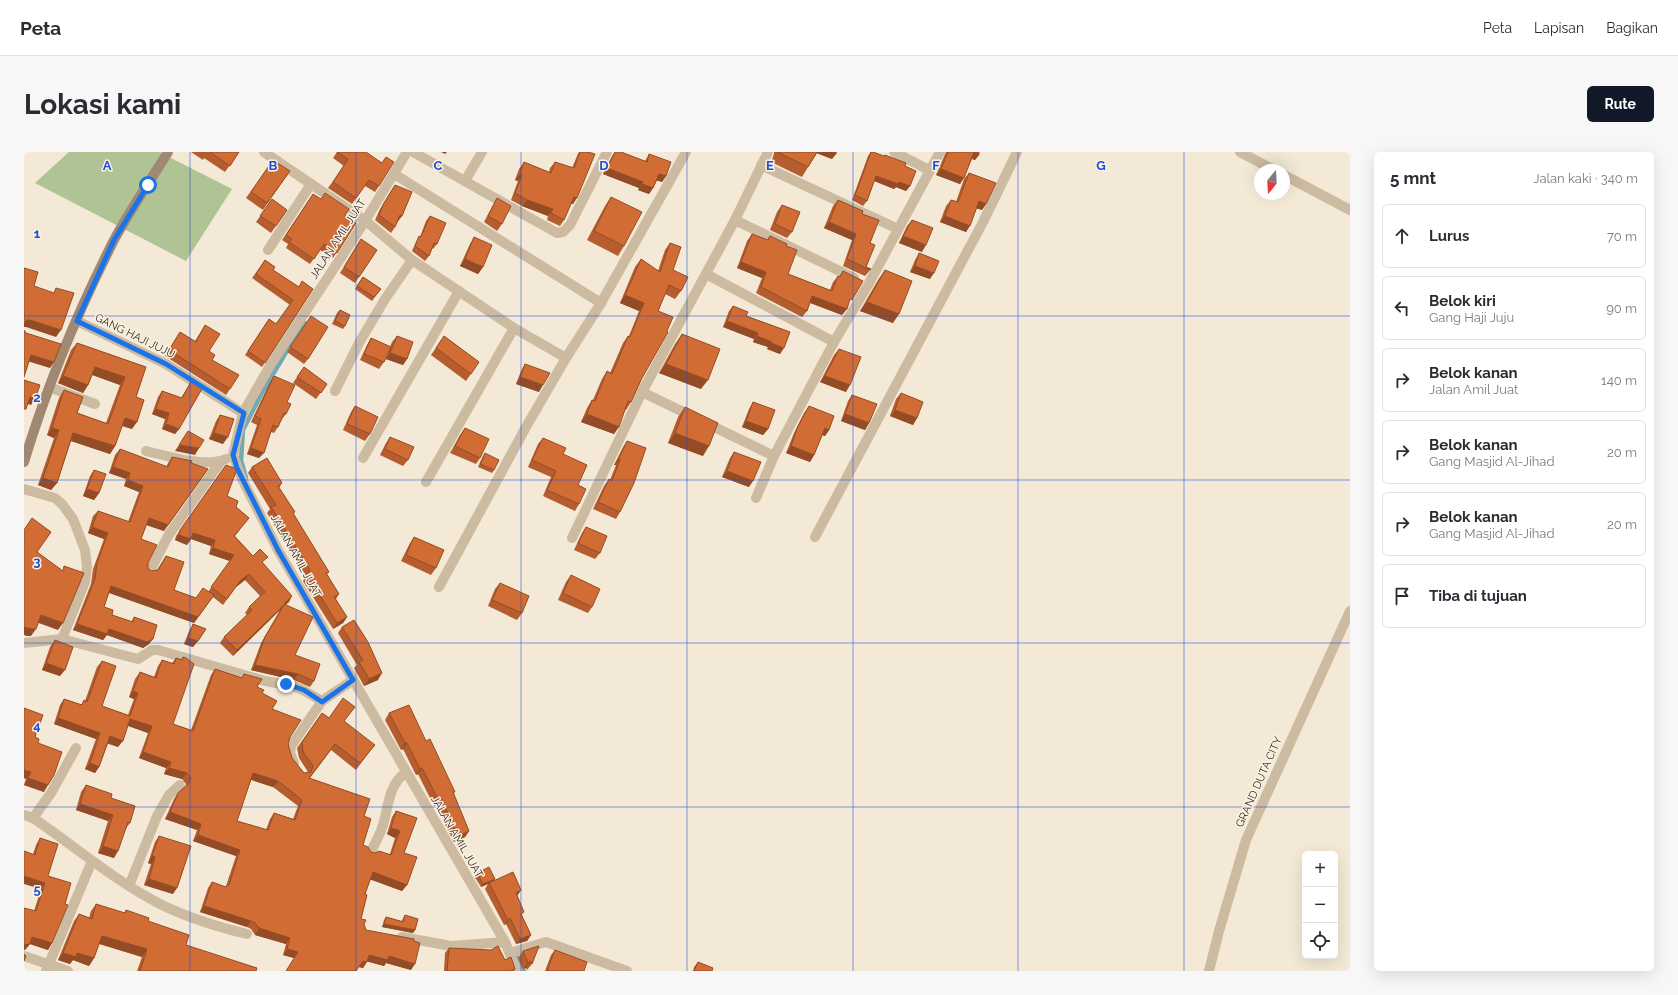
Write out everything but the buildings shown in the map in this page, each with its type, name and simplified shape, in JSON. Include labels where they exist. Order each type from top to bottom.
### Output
[{"type":"street","points":[[24,462],[27,440],[77,321],[114,240],[168,152]]},
{"type":"street","points":[[264,152],[367,222],[412,260],[514,328],[566,358]]},
{"type":"street","points":[[412,152],[554,232],[560,232],[566,230],[570,225],[607,152]]},
{"type":"street","name":"JALAN AMIL JUAT","points":[[412,152],[367,222],[271,364],[244,413],[233,455],[242,479],[278,550],[505,942],[517,971]]},
{"type":"street","points":[[465,181],[482,152]]},
{"type":"street","points":[[439,587],[566,358],[600,303],[686,152]]},
{"type":"street","points":[[572,538],[642,392],[735,220],[768,152]]},
{"type":"street","points":[[894,152],[929,170]]},
{"type":"street","points":[[756,498],[774,456],[834,342],[868,285],[940,152]]},
{"type":"street","points":[[816,537],[983,222],[1017,152]]},
{"type":"street","points":[[1240,152],[1254,155],[1266,164]]},
{"type":"street","points":[[761,165],[898,229]]},
{"type":"street","points":[[396,175],[600,303]]},
{"type":"street","points":[[1290,178],[1350,210]]},
{"type":"street","points":[[268,250],[311,184]]},
{"type":"street","points":[[735,220],[868,285]]},
{"type":"street","points":[[334,391],[384,298],[412,260]]},
{"type":"street","points":[[706,274],[834,342]]},
{"type":"street","points":[[363,458],[459,291]]},
{"type":"street","name":"GANG HAJI JUJU","points":[[77,321],[166,364],[244,413]]},
{"type":"street","points":[[426,482],[514,328]]},
{"type":"street","points":[[52,342],[66,347]]},
{"type":"street","points":[[50,387],[95,404]]},
{"type":"street","points":[[642,392],[774,456]]},
{"type":"street","points":[[146,451],[196,461],[222,461]]},
{"type":"street","points":[[150,571],[168,536],[222,461],[233,455]]},
{"type":"street","points":[[24,489],[55,498],[62,504],[73,519],[85,550],[87,567],[85,582],[62,639]]},
{"type":"street","name":"GRAND DUTA CITY","points":[[1209,971],[1219,931],[1246,840],[1350,611]]},
{"type":"street","points":[[24,643],[62,639],[134,658],[140,658],[154,650],[161,650],[265,681],[293,686],[304,690],[322,702]]},
{"type":"street","points":[[302,773],[293,762],[290,753],[291,746],[322,702],[353,680]]},
{"type":"street","points":[[76,748],[51,793],[29,817],[129,886],[160,904],[183,914],[227,929],[248,934]]},
{"type":"street","points":[[370,853],[382,829],[394,784],[398,778],[406,772]]},
{"type":"street","points":[[129,886],[157,816],[168,795],[180,785]]},
{"type":"street","points":[[47,968],[92,861]]},
{"type":"street","points":[[389,935],[451,946],[505,942]]},
{"type":"street","points":[[510,953],[546,942],[627,971]]},
{"type":"street","points":[[24,956],[47,968],[68,971]]},
{"type":"green space","points":[[69,152],[161,152],[232,189],[186,261],[35,183]]},
{"type":"waterway","points":[[246,478],[241,460],[243,430],[263,391],[304,322]]},
{"type":"waterway","points":[[515,954],[524,971]]},
{"type":"route","points":[[148,185],[114,240],[77,321],[166,364],[244,413],[233,455],[237,468],[278,550],[353,680],[322,702],[304,690],[286,684]]}]
